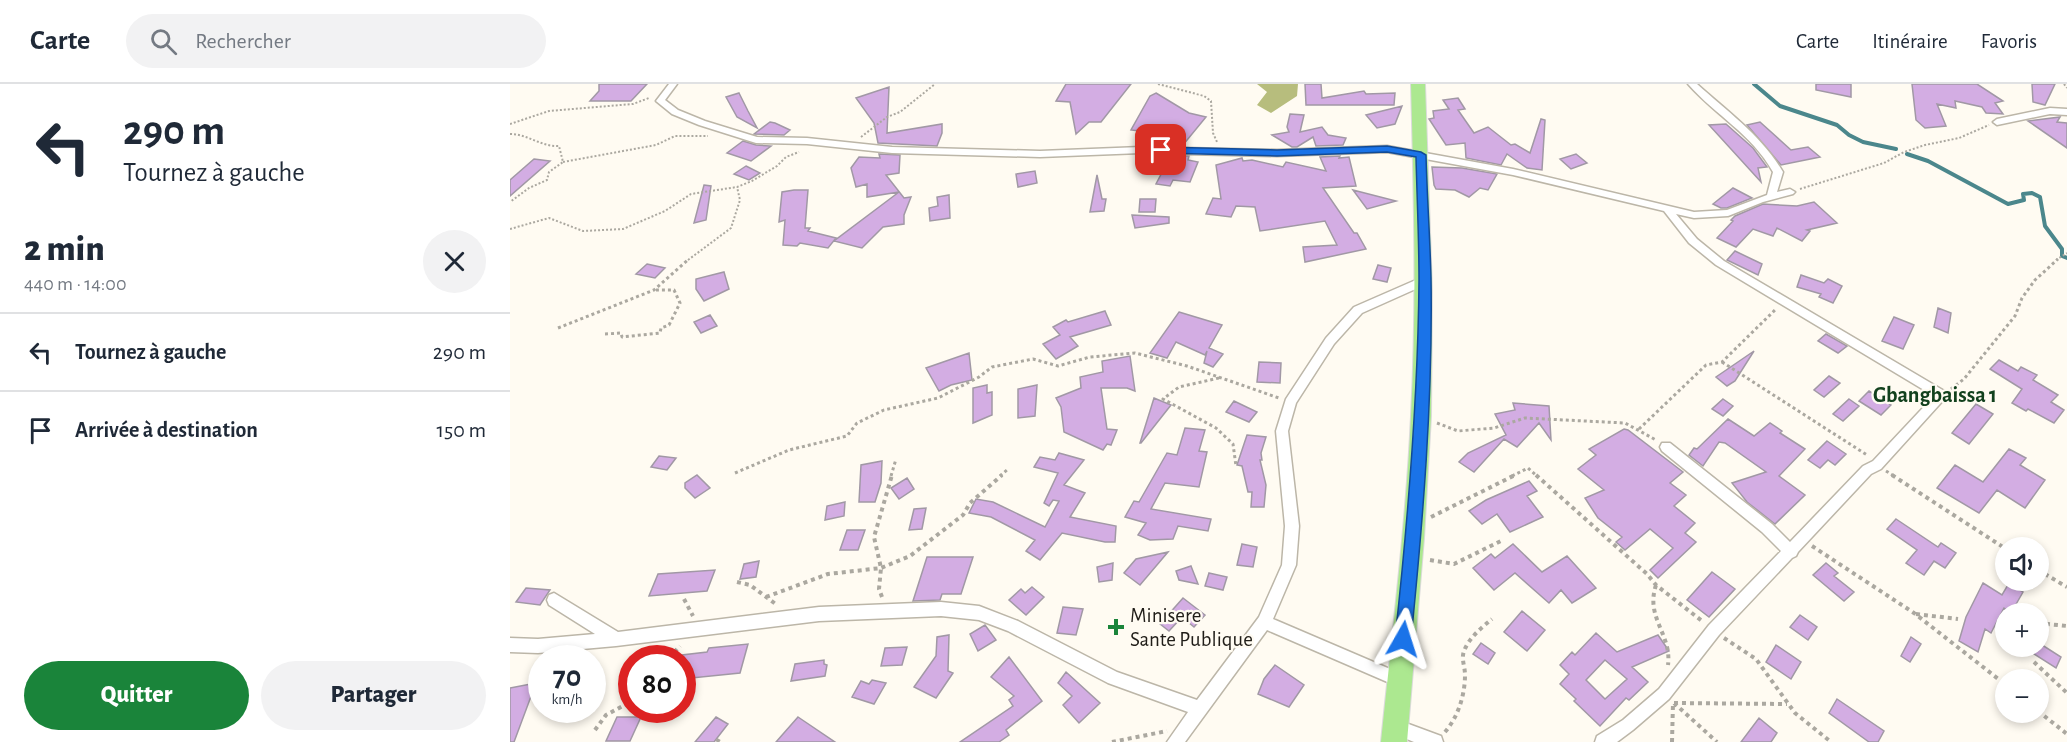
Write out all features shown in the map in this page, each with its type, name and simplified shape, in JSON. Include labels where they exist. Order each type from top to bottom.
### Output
[{"type":"highway","points":[[1395,735],[1412,557],[1421,417],[1425,280],[1418,84]]},
{"type":"street","points":[[674,84],[660,100],[675,112],[756,140],[824,143],[892,150],[1040,154],[1141,150],[1277,153],[1387,149],[1513,172],[1694,215],[1728,213],[1790,192]]},
{"type":"street","points":[[1692,84],[1748,132],[1773,160],[1778,172],[1771,197]]},
{"type":"street","points":[[1996,122],[2050,111],[2067,112]]},
{"type":"street","points":[[1603,742],[1670,694],[1714,630],[1803,540],[1867,470],[1878,464],[1942,395],[1720,263],[1693,241],[1668,210]]},
{"type":"street","points":[[1175,742],[1264,622],[1289,565],[1292,526],[1282,431],[1290,402],[1330,341],[1358,310],[1425,280]]},
{"type":"street","points":[[1665,447],[1767,528],[1791,552]]},
{"type":"street","points":[[554,600],[616,639]]},
{"type":"street","points":[[510,645],[538,646],[616,639],[793,617],[941,609],[979,612],[1012,626],[1113,678],[1200,709]]},
{"type":"street","points":[[1264,622],[1399,680]]},
{"type":"street","points":[[1395,735],[1435,742]]},
{"type":"path","points":[[855,146],[863,134],[887,117],[900,112],[935,84]]},
{"type":"path","points":[[1158,84],[1204,96],[1211,101],[1214,133],[1221,152]]},
{"type":"path","points":[[2064,84],[2067,88]]},
{"type":"path","points":[[510,124],[549,111],[633,104],[663,94]]},
{"type":"path","points":[[1790,192],[1884,163],[1904,152],[1925,145],[1959,138],[1996,122]]},
{"type":"path","points":[[510,134],[519,133],[546,148],[559,146],[563,162]]},
{"type":"path","points":[[510,202],[529,188],[547,180],[549,172],[563,162],[656,145],[675,136],[714,136],[733,133]]},
{"type":"path","points":[[510,229],[549,218],[583,231],[623,229],[665,212],[691,194],[737,187],[777,166],[786,157],[824,143]]},
{"type":"path","points":[[558,328],[589,314],[628,303],[654,290],[698,251],[731,228],[740,200],[737,187]]},
{"type":"path","points":[[1942,395],[1964,379],[2015,316],[2017,306],[2035,280],[2067,253]]},
{"type":"path","points":[[605,334],[621,333],[622,337],[637,337],[648,333],[660,333],[661,328],[669,325],[670,318],[677,312],[680,303],[674,290],[654,290]]},
{"type":"path","points":[[1639,429],[1706,365],[1722,363],[1784,301]]},
{"type":"path","points":[[735,473],[789,450],[847,436],[857,423],[884,410],[938,398],[980,377],[992,367],[1033,359],[1058,366],[1090,357],[1135,353],[1290,402]]},
{"type":"path","points":[[1722,363],[1995,542]]},
{"type":"path","points":[[1220,378],[1179,387],[1163,399],[1216,428],[1233,444],[1236,466]]},
{"type":"path","points":[[1421,417],[1458,431],[1494,428],[1525,418],[1625,423],[1639,429],[1665,447]]},
{"type":"path","points":[[888,613],[879,589],[881,568],[874,537],[896,459]]},
{"type":"path","points":[[1414,517],[1433,517],[1528,468],[1647,574],[1656,585],[1756,659],[1795,713],[1831,742]]},
{"type":"path","points":[[766,597],[828,574],[881,568],[910,556],[963,515],[970,503],[1008,469]]},
{"type":"path","points":[[1412,557],[1454,564],[1503,540]]},
{"type":"path","points":[[1803,540],[1914,614],[1995,677]]},
{"type":"path","points":[[2049,576],[2067,587]]},
{"type":"path","points":[[737,582],[750,585],[793,617]]},
{"type":"path","points":[[1656,585],[1651,603],[1654,618],[1671,655],[1668,664],[1672,742]]},
{"type":"path","points":[[1914,614],[1958,619]]},
{"type":"path","points":[[1435,742],[1451,726],[1460,705],[1465,674],[1463,655],[1474,635],[1492,619]]},
{"type":"path","points":[[2049,624],[2067,626]]},
{"type":"path","points":[[2034,662],[2067,693]]},
{"type":"path","points":[[1670,694],[1787,704]]},
{"type":"path","points":[[1670,694],[1717,742]]},
{"type":"path","points":[[595,730],[606,715],[618,709]]},
{"type":"path","points":[[2049,720],[2067,734]]},
{"type":"path","points":[[1112,742],[1186,727]]},
{"type":"green space","points":[[1257,84],[1298,84],[1297,96],[1271,113],[1257,105],[1267,92]]},
{"type":"building","points":[[599,84],[647,84],[631,101],[590,101],[599,91]]},
{"type":"building","points":[[1066,84],[1131,84],[1101,122],[1089,122],[1076,134],[1070,102],[1056,101]]},
{"type":"building","points":[[1305,84],[1321,84],[1322,98],[1364,91],[1366,94],[1395,93],[1394,105],[1306,105]]},
{"type":"building","points":[[1816,84],[1851,84],[1851,97],[1816,90]]},
{"type":"building","points":[[1912,84],[1977,84],[2003,101],[1995,103],[2003,114],[1986,113],[1982,107],[1955,101],[1956,108],[1937,104],[1946,126],[1925,128],[1916,120]]},
{"type":"building","points":[[2032,84],[2055,84],[2045,105],[2033,102]]},
{"type":"building","points":[[889,87],[887,133],[942,124],[942,133],[937,146],[878,143],[874,123],[856,98]]},
{"type":"building","points":[[739,93],[757,128],[737,117],[726,97]]},
{"type":"building","points":[[1156,93],[1189,113],[1206,117],[1183,145],[1153,145],[1155,133],[1131,130],[1150,96]]},
{"type":"building","points":[[1458,98],[1465,109],[1458,110],[1474,133],[1488,127],[1511,145],[1515,144],[1530,153],[1541,119],[1545,120],[1542,170],[1527,168],[1507,154],[1501,165],[1466,158],[1465,143],[1446,145],[1429,119],[1434,118],[1433,111],[1449,109],[1443,100]]},
{"type":"building","points":[[1402,106],[1395,124],[1377,128],[1366,115]]},
{"type":"building","points":[[1290,114],[1304,115],[1300,132],[1322,127],[1328,135],[1346,138],[1343,145],[1316,146],[1313,137],[1297,147],[1292,147],[1272,135],[1289,132],[1287,127]]},
{"type":"building","points":[[2060,117],[2057,122],[2067,123],[2067,148],[2028,121]]},
{"type":"building","points":[[770,122],[790,130],[784,135],[754,134]]},
{"type":"building","points":[[1760,122],[1791,150],[1808,147],[1820,157],[1781,165],[1747,125]]},
{"type":"building","points":[[1726,124],[1753,148],[1767,167],[1758,168],[1761,182],[1709,125]]},
{"type":"building","points":[[743,141],[771,146],[751,161],[727,153]]},
{"type":"building","points":[[879,154],[900,155],[899,173],[886,175],[904,198],[911,197],[904,215],[904,224],[883,227],[862,248],[834,241],[899,192],[867,197],[867,184],[856,187],[851,168],[859,157],[880,158]]},
{"type":"building","points":[[1576,154],[1587,163],[1571,169],[1560,159]]},
{"type":"building","points":[[1176,156],[1189,156],[1188,160],[1198,162],[1190,182],[1173,180],[1170,186],[1156,184],[1166,165]]},
{"type":"building","points":[[1340,156],[1339,158],[1349,157],[1356,186],[1323,188],[1354,233],[1357,233],[1366,249],[1305,262],[1303,247],[1337,245],[1325,221],[1260,231],[1255,207],[1236,206],[1231,217],[1206,214],[1213,198],[1221,199],[1216,165],[1242,158],[1243,161],[1252,160],[1283,167],[1286,162],[1326,171],[1320,157]]},
{"type":"building","points":[[534,159],[550,161],[510,196],[510,180]]},
{"type":"building","points":[[746,166],[760,173],[749,180],[734,174]]},
{"type":"building","points":[[1432,167],[1462,168],[1497,174],[1488,190],[1480,188],[1469,197],[1455,190],[1436,189]]},
{"type":"building","points":[[1035,171],[1037,183],[1018,187],[1016,174]]},
{"type":"building","points":[[1097,175],[1102,199],[1106,199],[1104,211],[1090,212]]},
{"type":"building","points":[[704,185],[711,186],[706,220],[694,223]]},
{"type":"building","points":[[1733,188],[1752,198],[1727,208],[1713,204]]},
{"type":"building","points":[[808,190],[805,228],[810,228],[808,231],[836,238],[828,248],[800,243],[797,246],[783,245],[785,220],[779,222],[782,192]]},
{"type":"building","points":[[1353,190],[1396,201],[1367,209]]},
{"type":"building","points":[[949,195],[950,218],[930,221],[929,208],[938,206],[937,197]]},
{"type":"building","points":[[1140,199],[1156,199],[1155,212],[1139,212]]},
{"type":"building","points":[[1814,202],[1837,223],[1807,230],[1810,231],[1802,241],[1777,228],[1773,236],[1753,229],[1736,247],[1717,238],[1735,216],[1763,204],[1797,206]]},
{"type":"building","points":[[1132,215],[1169,217],[1169,223],[1135,228]]},
{"type":"building","points":[[1735,251],[1762,264],[1758,275],[1727,260]]},
{"type":"building","points":[[647,264],[665,268],[655,278],[636,274]]},
{"type":"building","points":[[1378,265],[1391,268],[1387,282],[1373,279]]},
{"type":"building","points":[[724,272],[729,289],[704,301],[696,289],[696,279]]},
{"type":"building","points":[[1801,275],[1824,283],[1828,279],[1842,286],[1833,303],[1819,297],[1821,294],[1797,287]]},
{"type":"building","points":[[1938,308],[1951,313],[1948,333],[1934,327]]},
{"type":"building","points":[[1105,311],[1111,325],[1070,337],[1078,346],[1056,359],[1043,344],[1060,335],[1053,327],[1066,320],[1068,322]]},
{"type":"building","points":[[1179,312],[1222,325],[1209,348],[1223,354],[1213,367],[1204,363],[1207,351],[1205,355],[1176,342],[1167,358],[1150,353]]},
{"type":"building","points":[[710,315],[717,326],[701,333],[694,322]]},
{"type":"building","points":[[1894,317],[1914,325],[1903,349],[1882,341]]},
{"type":"building","points":[[1826,334],[1847,346],[1838,353],[1818,341]]},
{"type":"building","points":[[1754,351],[1735,381],[1727,386],[1716,377]]},
{"type":"building","points":[[969,353],[972,380],[951,385],[939,391],[926,368]]},
{"type":"building","points":[[1130,356],[1135,391],[1127,388],[1101,388],[1107,429],[1117,430],[1111,445],[1107,444],[1103,450],[1064,432],[1061,407],[1056,398],[1081,388],[1080,377],[1103,372],[1102,361]]},
{"type":"building","points":[[1999,360],[2018,371],[2021,367],[2037,375],[2033,380],[2058,395],[2051,402],[2064,410],[2054,423],[2012,403],[2022,389],[1990,369]]},
{"type":"building","points":[[1259,362],[1281,363],[1280,383],[1257,382]]},
{"type":"building","points":[[1829,376],[1840,383],[1824,397],[1814,390]]},
{"type":"building","points":[[987,385],[987,393],[992,392],[992,415],[973,423],[973,388]]},
{"type":"building","points":[[1037,385],[1035,416],[1018,418],[1018,389]]},
{"type":"building","points":[[1869,391],[1891,405],[1881,415],[1859,401]]},
{"type":"building","points":[[1154,398],[1171,405],[1140,443]]},
{"type":"building","points":[[1723,399],[1733,406],[1723,416],[1712,409]]},
{"type":"building","points":[[1849,399],[1859,406],[1843,421],[1833,414]]},
{"type":"building","points":[[1234,401],[1257,412],[1249,422],[1226,412]]},
{"type":"building","points":[[1513,403],[1549,406],[1551,440],[1539,423],[1517,447],[1504,439],[1474,472],[1459,462],[1468,453],[1506,435],[1495,414],[1515,410]]},
{"type":"building","points":[[1976,404],[1993,414],[1969,444],[1952,433]]},
{"type":"building","points":[[1728,419],[1754,436],[1770,423],[1782,431],[1780,433],[1805,449],[1779,476],[1805,495],[1775,524],[1747,502],[1732,483],[1766,472],[1725,443],[1719,442],[1703,466],[1689,455]]},
{"type":"building","points":[[1185,428],[1205,430],[1199,451],[1207,452],[1199,487],[1165,483],[1151,509],[1211,519],[1208,531],[1178,526],[1173,539],[1150,540],[1138,535],[1146,523],[1125,517],[1134,501],[1139,502],[1167,453],[1177,455]]},
{"type":"building","points":[[1624,429],[1683,472],[1670,483],[1686,495],[1674,506],[1695,523],[1685,533],[1696,542],[1658,578],[1650,570],[1673,548],[1650,529],[1625,550],[1616,542],[1622,537],[1598,518],[1585,498],[1604,490],[1578,469],[1596,455],[1589,449]]},
{"type":"building","points":[[1247,435],[1266,437],[1261,453],[1262,460],[1260,460],[1266,485],[1264,507],[1251,507],[1252,492],[1248,492],[1242,466],[1237,465]]},
{"type":"building","points":[[1827,441],[1846,454],[1835,465],[1828,460],[1820,468],[1808,460]]},
{"type":"building","points":[[2009,449],[2026,458],[2020,465],[2045,480],[2025,508],[1997,490],[1979,513],[1937,488],[1955,465],[1983,482]]},
{"type":"building","points":[[1059,453],[1084,460],[1064,485],[1085,493],[1070,517],[1116,526],[1115,542],[1062,533],[1040,560],[1026,551],[1035,540],[991,517],[969,513],[976,499],[993,502],[1045,527],[1059,501],[1053,500],[1049,506],[1044,503],[1058,473],[1034,467],[1040,457],[1055,460]]},
{"type":"building","points":[[659,456],[676,458],[667,470],[651,467]]},
{"type":"building","points":[[882,461],[881,483],[875,502],[859,502],[861,465]]},
{"type":"building","points":[[697,475],[710,488],[695,498],[685,488],[685,483]]},
{"type":"building","points":[[907,478],[914,489],[899,499],[891,488]]},
{"type":"building","points":[[1529,481],[1537,491],[1527,496],[1543,517],[1510,532],[1497,514],[1482,524],[1469,511],[1486,500]]},
{"type":"building","points":[[845,502],[844,516],[825,520],[827,506]]},
{"type":"building","points":[[926,508],[922,529],[909,530],[914,509]]},
{"type":"building","points":[[1896,519],[1938,547],[1941,543],[1956,553],[1945,568],[1934,561],[1924,575],[1906,563],[1917,550],[1887,529]]},
{"type":"building","points":[[847,530],[865,530],[858,550],[840,550]]},
{"type":"building","points":[[1242,544],[1257,547],[1253,567],[1237,565]]},
{"type":"building","points":[[1513,544],[1542,572],[1567,556],[1596,588],[1572,603],[1561,590],[1549,603],[1515,573],[1494,590],[1473,568],[1491,554],[1495,558]]},
{"type":"building","points":[[1168,552],[1140,585],[1124,573],[1136,559]]},
{"type":"building","points":[[927,557],[973,557],[961,594],[942,594],[940,600],[913,601]]},
{"type":"building","points":[[759,561],[756,577],[740,579],[744,564]]},
{"type":"building","points":[[1113,563],[1112,580],[1099,582],[1097,567]]},
{"type":"building","points":[[1826,563],[1838,573],[1834,576],[1854,592],[1844,601],[1813,575]]},
{"type":"building","points":[[1191,566],[1198,584],[1179,580],[1176,571]]},
{"type":"building","points":[[715,570],[707,591],[649,596],[658,574]]},
{"type":"building","points":[[1712,572],[1735,589],[1709,617],[1687,600]]},
{"type":"building","points":[[1209,573],[1227,577],[1223,590],[1205,586]]},
{"type":"building","points":[[1983,583],[2002,595],[2004,591],[2023,592],[2017,603],[1995,603],[1995,625],[1991,633],[1985,629],[1978,652],[1959,641],[1966,617]]},
{"type":"building","points":[[1032,587],[1044,597],[1026,615],[1009,600],[1021,589],[1025,593]]},
{"type":"building","points":[[526,588],[550,590],[540,605],[516,602]]},
{"type":"building","points":[[1183,598],[1205,615],[1194,627],[1182,617],[1169,631],[1160,624]]},
{"type":"building","points":[[1063,607],[1083,609],[1076,635],[1057,633]]},
{"type":"building","points":[[1522,611],[1545,630],[1527,651],[1504,632]]},
{"type":"building","points":[[1800,615],[1817,627],[1808,640],[1790,627]]},
{"type":"building","points":[[985,625],[996,640],[978,651],[970,634]]},
{"type":"building","points":[[1596,633],[1617,652],[1658,635],[1669,651],[1632,667],[1648,682],[1629,700],[1626,698],[1600,726],[1560,684],[1569,674],[1560,665],[1572,652],[1575,655]],"holes":[[[1605,660],[1627,679],[1605,699],[1586,680]]]},
{"type":"building","points":[[949,635],[948,671],[953,673],[936,698],[914,687],[936,656],[937,637]]},
{"type":"building","points":[[1911,637],[1921,644],[1910,662],[1901,656]]},
{"type":"building","points":[[1481,643],[1495,653],[1488,664],[1473,654]]},
{"type":"building","points":[[748,644],[740,673],[696,678],[696,653],[707,652],[709,648]]},
{"type":"building","points":[[1776,645],[1801,662],[1791,679],[1766,662]]},
{"type":"building","points":[[907,647],[902,665],[881,666],[885,648]]},
{"type":"building","points":[[2049,649],[2061,657],[2056,668],[2039,657],[2049,657]]},
{"type":"building","points":[[1009,657],[1042,701],[1006,730],[1009,735],[999,742],[960,742],[1013,706],[1009,700],[1014,696],[991,677]]},
{"type":"building","points":[[824,660],[824,664],[827,665],[825,676],[791,681],[795,664]]},
{"type":"building","points":[[1275,665],[1304,685],[1289,707],[1258,694],[1264,679]]},
{"type":"building","points":[[1066,672],[1100,703],[1079,723],[1063,705],[1072,696],[1058,683]]},
{"type":"building","points":[[872,680],[886,683],[874,704],[852,697],[861,681],[869,684]]},
{"type":"building","points":[[528,685],[528,704],[514,742],[510,742],[510,688]]},
{"type":"building","points":[[1837,699],[1884,731],[1878,742],[1869,742],[1829,713]]},
{"type":"building","points":[[617,717],[618,723],[638,723],[630,741],[606,741]]},
{"type":"building","points":[[716,717],[728,724],[714,742],[695,742]]},
{"type":"building","points":[[798,717],[835,742],[776,742]]},
{"type":"building","points":[[1759,718],[1777,733],[1771,742],[1741,742]]},
{"type":"waterway","points":[[1754,84],[1780,106],[1837,125],[1849,135],[1863,142],[1896,149]]},
{"type":"waterway","points":[[1907,154],[1928,161],[2008,204],[2024,200],[2023,194],[2032,193],[2040,197],[2045,226],[2062,249],[2062,256],[2067,258]]},
{"type":"place","name":"Minisere Sante Publique","points":[[1116,627]]},
{"type":"district","name":"Gbangbaissa 1","points":[[1935,395]]},
{"type":"route","points":[[1161,150],[1277,153],[1387,149],[1421,155],[1425,280],[1421,417],[1412,557],[1403,639]]}]
